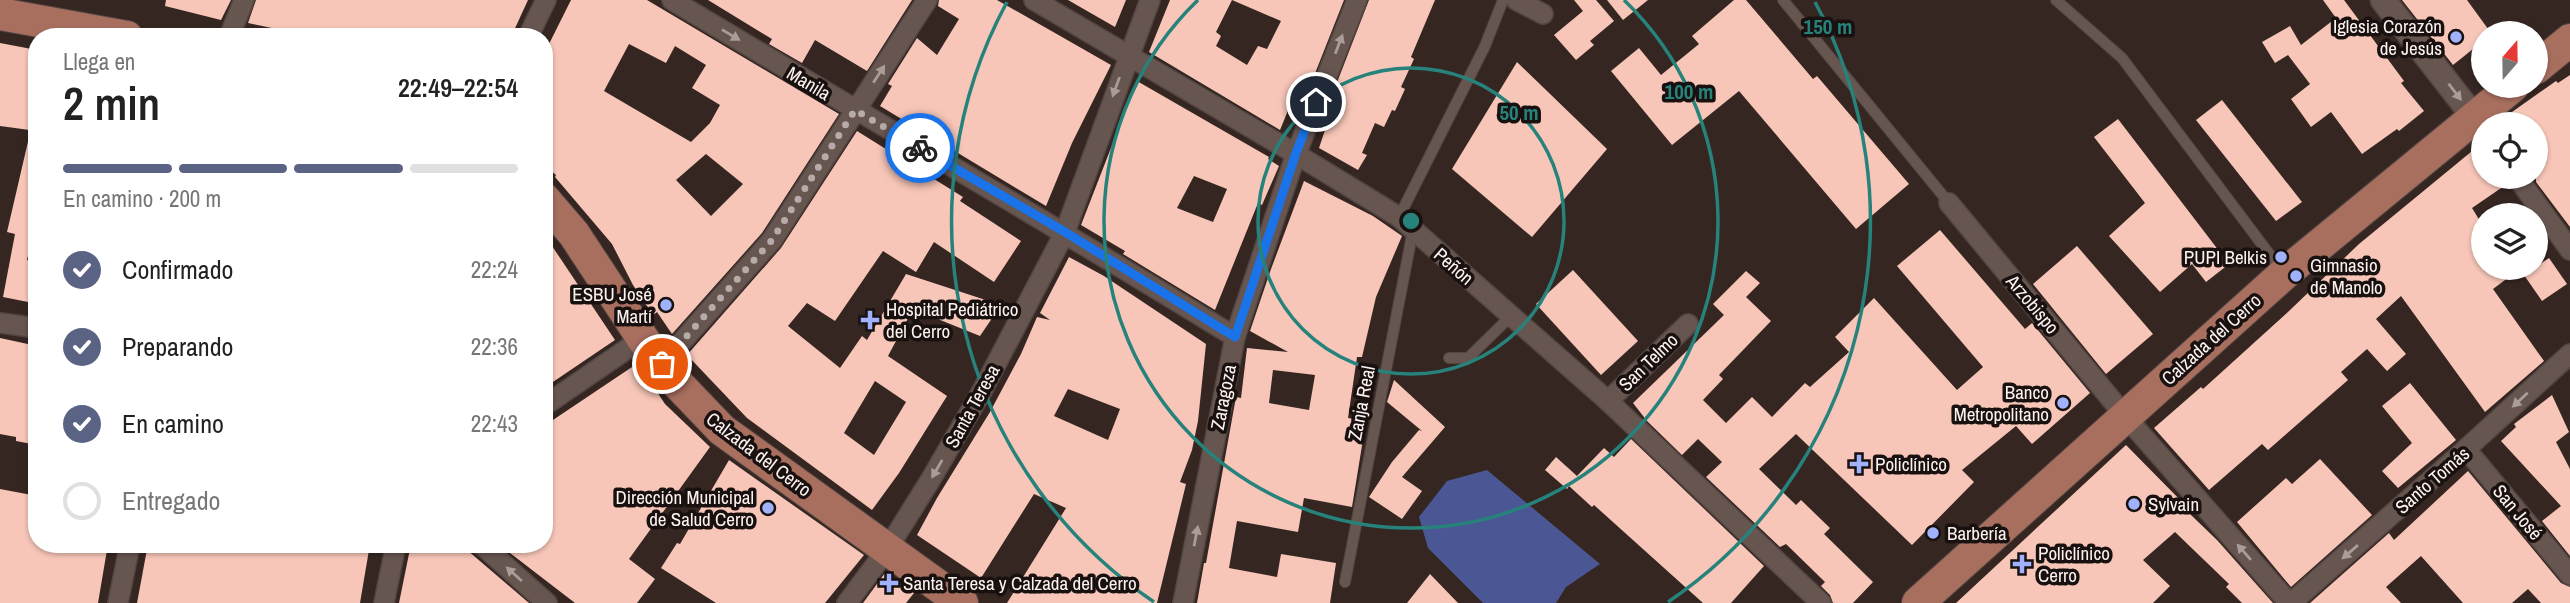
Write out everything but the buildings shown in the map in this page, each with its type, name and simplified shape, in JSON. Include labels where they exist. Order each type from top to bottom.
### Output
[{"type":"main road","points":[[0,14],[77,28]]},
{"type":"main road","points":[[2548,58],[2570,40]]},
{"type":"main road","name":"Calzada del Cerro","points":[[2490,112],[2502,98]]},
{"type":"main road","name":"Calzada del Cerro","points":[[1918,603],[2284,274],[2471,130]]},
{"type":"main road","name":"Calzada del Cerro","points":[[553,210],[574,234],[662,364],[694,403],[722,430],[962,603]]},
{"type":"street","points":[[233,28],[244,0]]},
{"type":"street","points":[[532,28],[546,0]]},
{"type":"street","name":"Manila","points":[[672,0],[1065,232],[1235,337]]},
{"type":"street","points":[[662,364],[772,240],[927,0]]},
{"type":"street","name":"Peñón","points":[[1034,0],[1296,153],[1406,223],[1608,401],[1821,603]]},
{"type":"street","name":"Santa Teresa","points":[[847,603],[888,548],[932,479],[982,391],[1065,232],[1150,0]]},
{"type":"street","name":"Zaragoza","points":[[1183,603],[1235,337],[1296,153],[1357,0]]},
{"type":"street","points":[[1516,0],[1543,14]]},
{"type":"street","points":[[2383,0],[2471,114]]},
{"type":"street","points":[[2526,189],[2570,250]]},
{"type":"street","name":"Arzobispo","points":[[1949,203],[2125,416],[2290,603]]},
{"type":"street","points":[[0,323],[28,327]]},
{"type":"street","name":"San Telmo","points":[[1608,401],[1688,324]]},
{"type":"street","points":[[553,400],[643,338]]},
{"type":"street","name":"Santo Tomás","points":[[2290,603],[2570,354]]},
{"type":"street","name":"San José","points":[[2466,449],[2570,575]]},
{"type":"street","points":[[118,603],[128,553]]},
{"type":"street","points":[[384,603],[394,553]]},
{"type":"street","points":[[491,553],[547,603]]},
{"type":"lane","name":"Zanja Real","points":[[1345,583],[1406,223],[1503,0]]},
{"type":"lane","name":"Arzobispo","points":[[1783,0],[1949,203]]},
{"type":"lane","points":[[2056,0],[2122,58],[2284,274]]},
{"type":"lane","points":[[1449,358],[1468,358],[1512,315]]},
{"type":"shaded area","points":[[1487,470],[1600,564],[1566,587],[1556,603],[1483,603],[1428,548],[1419,517],[1447,481]]},
{"type":"way so far","points":[[662,364],[772,240],[855,110],[920,148]]},
{"type":"place","name":"Iglesia Corazón de Jesús","points":[[2456,37]]},
{"type":"place","name":"PUPI Belkis","points":[[2281,257]]},
{"type":"place","name":"Gimnasio de Manolo","points":[[2296,276]]},
{"type":"place","name":"ESBU José Martí","points":[[666,305]]},
{"type":"place","name":"Hospital Pediátrico del Cerro","points":[[870,320]]},
{"type":"place","name":"Banco Metropolitano","points":[[2063,403]]},
{"type":"place","name":"Policlínico","points":[[1859,464]]},
{"type":"place","name":"Sylvain","points":[[2134,504]]},
{"type":"place","name":"Dirección Municipal de Salud Cerro","points":[[768,508]]},
{"type":"place","name":"Barbería","points":[[1933,533]]},
{"type":"place","name":"Policlínico Cerro","points":[[2022,564]]},
{"type":"place","name":"Santa Teresa y Calzada del Cerro","points":[[889,583]]},
{"type":"route","points":[[920,148],[1065,232],[1235,337],[1296,153],[1316,102]]}]
